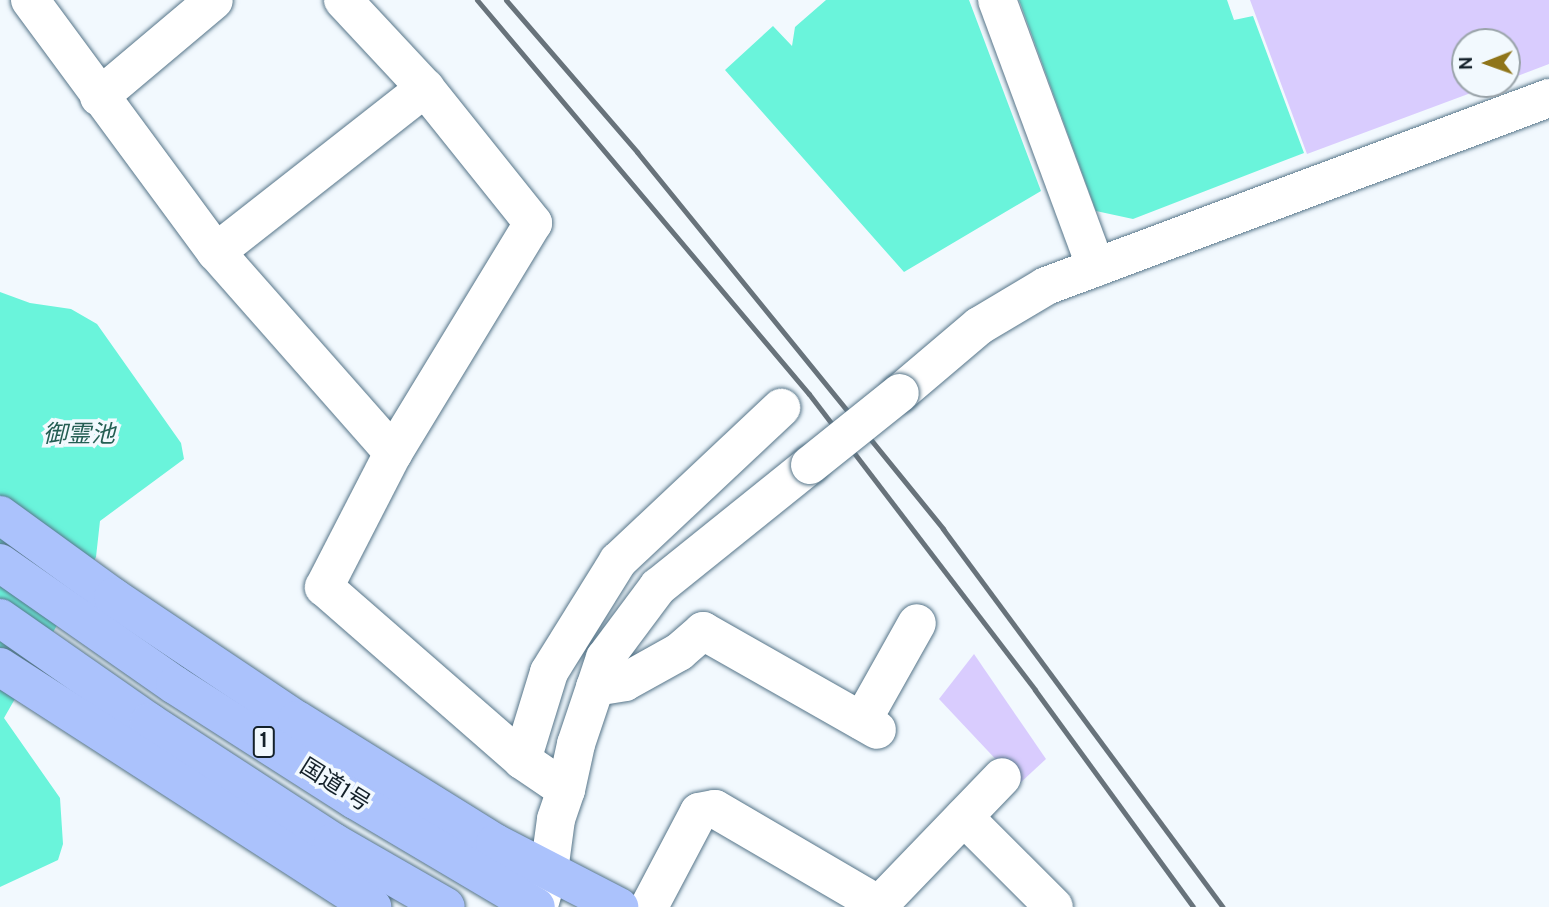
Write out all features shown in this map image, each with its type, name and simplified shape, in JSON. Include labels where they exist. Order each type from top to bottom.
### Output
[{"type":"highway","points":[[0,515],[113,597],[297,720],[495,843],[559,876],[643,906]]},
{"type":"highway","name":"国道1号","points":[[0,564],[175,685],[366,807],[537,907]]},
{"type":"highway","name":"国道1号","points":[[0,618],[138,715],[333,842],[446,907]]},
{"type":"highway","points":[[0,667],[356,904]]},
{"type":"street","points":[[30,0],[216,252],[393,453]]},
{"type":"street","points":[[99,97],[214,0]]},
{"type":"street","points":[[343,0],[425,89],[533,223],[393,453],[324,587],[522,760],[566,790]]},
{"type":"street","points":[[997,0],[1096,267]]},
{"type":"street","points":[[216,252],[425,89]]},
{"type":"street","points":[[537,907],[559,876],[556,819],[566,790],[576,744],[605,658],[657,587],[900,393],[979,326],[1005,308],[1046,286],[1549,98]]},
{"type":"street","points":[[522,760],[549,673],[618,561],[781,408]]},
{"type":"street","points":[[595,687],[625,682],[679,652],[703,631],[869,725],[917,623]]},
{"type":"street","points":[[643,906],[699,812],[715,808],[878,906],[1002,777]]},
{"type":"street","points":[[964,817],[1054,907]]},
{"type":"shaded area","points":[[1250,0],[1549,0],[1549,64],[1521,75],[1521,28],[1451,28],[1451,98],[1457,98],[1307,154]]},
{"type":"shaded area","points":[[974,654],[1046,759],[1019,784],[939,699]]},
{"type":"water","points":[[826,0],[969,0],[1041,191],[904,272],[725,70],[773,26],[792,46],[795,27]]},
{"type":"water","points":[[1019,0],[1227,0],[1234,20],[1253,16],[1304,153],[1133,219],[1096,211]]},
{"type":"water","name":"御霊池","points":[[0,292],[30,303],[71,309],[97,324],[181,443],[184,459],[100,521],[96,557],[4,718],[60,798],[63,844],[58,860],[0,887]]},
{"type":"railway","points":[[477,0],[809,394],[1035,690],[1193,907]]},
{"type":"railway","points":[[506,0],[637,152],[943,529],[1223,907]]}]
